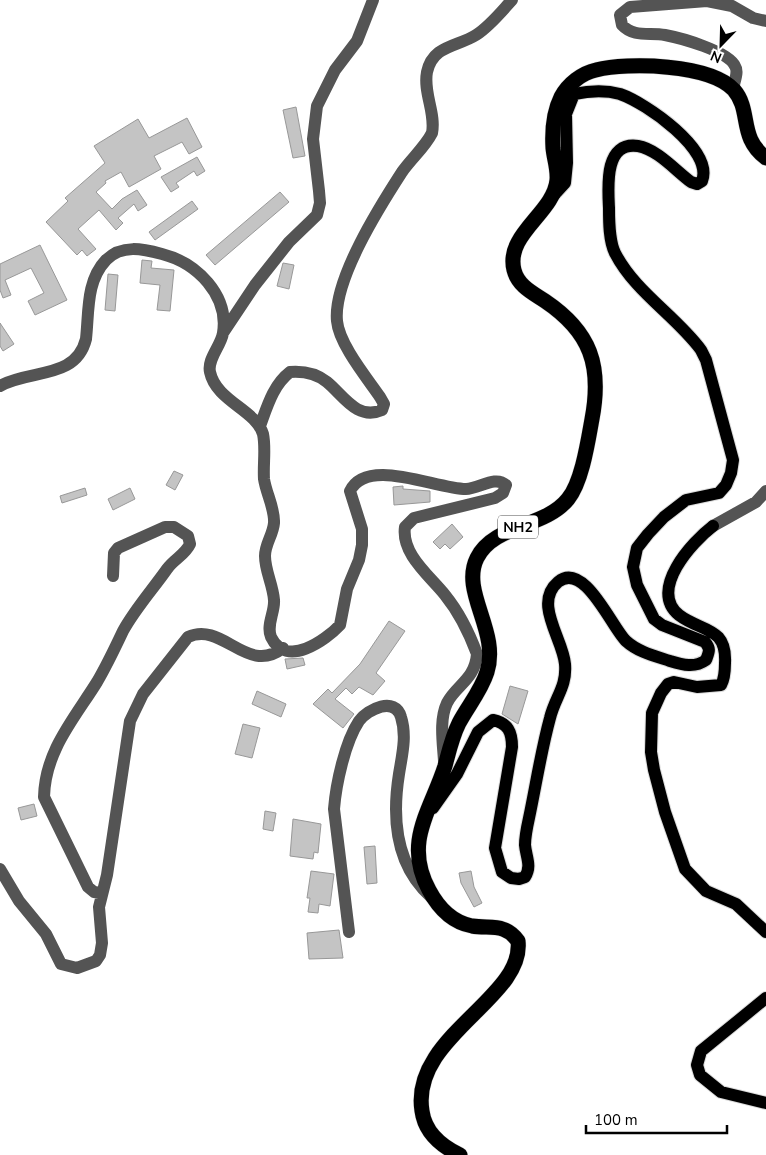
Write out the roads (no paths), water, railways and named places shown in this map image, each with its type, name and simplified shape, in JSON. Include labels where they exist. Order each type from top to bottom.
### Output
[{"type":"highway","points":[[553,196],[557,182],[553,147],[554,117],[560,99],[566,88],[585,74],[609,68],[672,68],[694,71],[719,80],[733,88],[741,101],[746,130],[754,148],[766,158]]},
{"type":"highway","name":"NH2","points":[[460,1155],[441,1146],[431,1133],[423,1117],[420,1098],[422,1084],[429,1066],[472,1014],[507,978],[518,956],[518,947],[514,936],[504,928],[470,926],[459,922],[444,912],[436,902],[424,879],[420,865],[418,845],[421,825],[457,727],[473,702],[488,669],[489,638],[475,594],[472,578],[474,563],[481,551],[492,541],[512,530],[549,515],[568,500],[578,478],[592,420],[596,378],[595,366],[588,349],[566,317],[518,281],[512,266],[521,237],[553,196]]},
{"type":"main road","points":[[421,825],[457,774],[478,732],[493,720],[501,722],[508,727],[512,736],[512,747],[495,848],[496,855],[502,872],[511,878],[519,880],[525,877],[529,871],[525,846],[527,825],[550,716],[560,694],[565,676],[565,661],[551,621],[548,600],[552,588],[560,580],[572,578],[582,582],[605,610],[615,629],[625,640],[639,650],[681,664],[694,665],[706,660],[709,652],[709,647],[705,642],[662,625],[654,619],[637,585],[634,567],[637,548],[648,534],[686,500],[719,493],[726,485],[732,460],[706,360],[701,350],[650,297],[622,265],[614,251],[609,215],[608,176],[612,160],[620,149],[628,146],[639,146],[651,152],[691,182],[697,184],[702,181],[704,168],[700,158],[680,134],[645,106],[622,95],[609,92],[574,94],[566,114],[567,163],[565,183],[553,196]]},
{"type":"main road","points":[[713,526],[691,545],[680,559],[670,581],[668,597],[679,615],[715,633],[721,638],[726,652],[724,680],[721,685],[707,687],[674,682],[668,684],[654,705],[652,713],[651,752],[660,796],[685,869],[706,891],[736,904],[766,932]]},
{"type":"main road","points":[[766,998],[701,1050],[697,1065],[700,1075],[721,1092],[766,1103]]},
{"type":"street","points":[[373,0],[357,41],[335,70],[317,106],[312,139],[320,197],[317,215],[289,242],[255,285],[223,333],[209,370],[219,390],[260,426],[263,435],[264,480],[274,524],[265,557],[275,602],[270,629],[271,636],[283,648],[296,651],[306,649],[316,644],[340,625],[347,589],[359,560],[362,545],[362,530],[350,491],[354,482],[360,478],[372,475],[411,478],[467,489],[481,487],[494,481],[502,481],[506,484],[506,489],[495,498],[476,501],[452,510],[414,518],[405,526],[405,541],[408,549],[431,581],[446,596],[477,654],[473,669],[448,701],[444,710],[444,766]]},
{"type":"street","points":[[260,426],[276,388],[282,378],[290,372],[308,373],[325,381],[343,399],[363,412],[372,413],[382,410],[384,404],[351,353],[339,330],[337,314],[341,288],[352,261],[396,181],[432,133],[434,126],[426,85],[430,63],[442,49],[478,34],[512,0]]},
{"type":"street","points":[[733,88],[736,70],[732,61],[712,50],[666,35],[633,33],[622,25],[620,15],[630,8],[707,1],[732,6],[753,18],[766,21]]},
{"type":"street","points":[[0,386],[16,378],[59,370],[77,358],[84,348],[90,294],[98,270],[107,259],[118,252],[132,248],[167,255],[189,266],[204,279],[214,290],[221,303],[223,333]]},
{"type":"street","points":[[713,526],[756,502],[766,491]]},
{"type":"street","points":[[102,894],[94,892],[88,886],[44,797],[44,782],[49,761],[62,734],[111,658],[124,630],[172,562],[186,551],[190,544],[188,536],[174,527],[165,527],[118,548],[114,553],[113,576]]},
{"type":"street","points":[[0,869],[19,901],[46,934],[61,964],[69,968],[78,968],[96,962],[100,955],[99,907],[107,874],[130,721],[143,694],[188,637],[195,634],[206,633],[256,657],[274,656],[283,648]]},
{"type":"street","points":[[349,932],[334,809],[335,793],[350,738],[363,716],[372,708],[395,707],[402,719],[404,740],[396,805],[401,853],[411,876],[436,902]]}]
